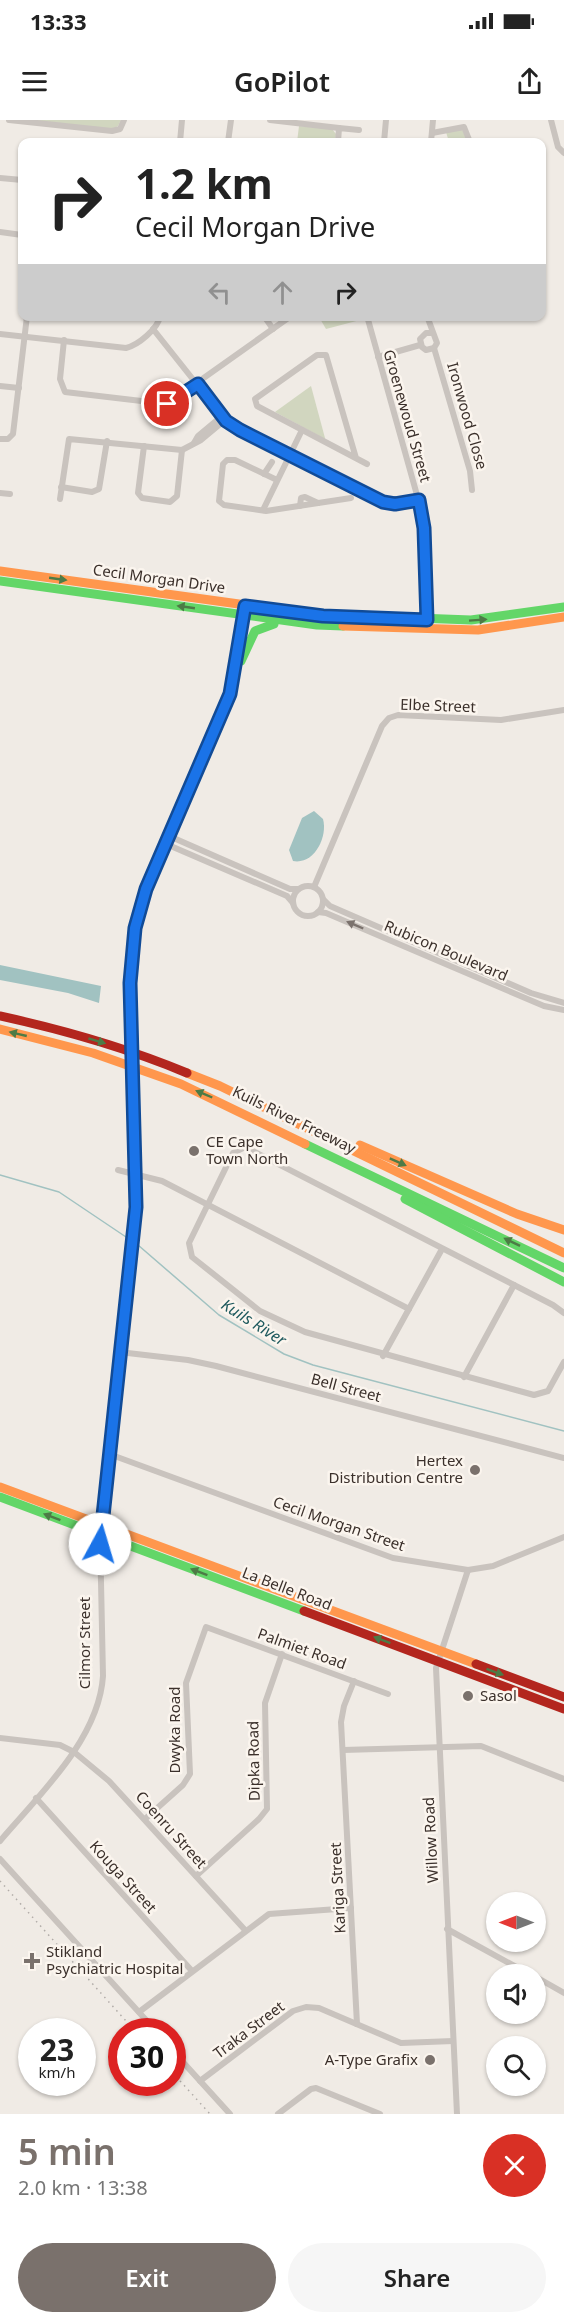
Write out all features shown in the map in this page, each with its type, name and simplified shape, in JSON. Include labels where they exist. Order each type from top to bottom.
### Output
[{"type":"main road","name":"Cecil Morgan Drive","points":[[0,571],[244,610],[285,621],[428,625],[497,618],[564,607]]},
{"type":"main road","name":"Cecil Morgan Drive","points":[[0,581],[244,610],[478,630],[564,617]]},
{"type":"main road","name":"Cilmor Street","points":[[100,1535],[119,1352],[135,1230],[136,1174],[130,971],[135,928],[141,904],[225,707],[235,677],[244,610]]},
{"type":"main road","points":[[235,677],[254,630],[261,625],[285,621]]},
{"type":"main road","name":"Kuils River Freeway","points":[[0,1016],[50,1027],[148,1057],[267,1108],[564,1253]]},
{"type":"main road","name":"Kuils River Freeway","points":[[0,1029],[93,1053],[144,1070],[260,1120],[564,1268]]},
{"type":"main road","points":[[267,1108],[318,1126],[517,1214],[564,1230]]},
{"type":"main road","points":[[260,1120],[287,1139],[564,1282]]},
{"type":"main road","name":"La Belle Road","points":[[0,1487],[439,1655],[564,1708]]},
{"type":"main road","name":"La Belle Road","points":[[0,1497],[100,1535],[564,1697]]},
{"type":"street","points":[[9,120],[112,131],[121,127],[124,120]]},
{"type":"street","points":[[180,138],[182,120]]},
{"type":"street","points":[[229,138],[231,120]]},
{"type":"street","points":[[270,120],[359,130]]},
{"type":"street","points":[[384,138],[386,120]]},
{"type":"street","points":[[431,138],[433,120]]},
{"type":"street","points":[[551,120],[558,147],[564,153]]},
{"type":"street","points":[[432,133],[464,127],[468,138]]},
{"type":"street","points":[[338,138],[339,128]]},
{"type":"street","points":[[0,178],[18,180]]},
{"type":"street","points":[[0,232],[18,234]]},
{"type":"street","points":[[0,439],[8,439],[13,434],[26,321]]},
{"type":"street","points":[[0,334],[126,348],[132,346],[158,325],[159,321]]},
{"type":"street","points":[[267,321],[273,329]]},
{"type":"street","points":[[64,340],[60,384],[69,394],[167,404],[284,321]]},
{"type":"street","name":"Groenewoud Street","points":[[368,321],[419,500],[424,528],[428,625]]},
{"type":"street","points":[[420,345],[426,350],[435,348],[437,340],[428,321]]},
{"type":"street","points":[[153,329],[224,418],[290,455],[383,502],[395,504],[419,500]]},
{"type":"street","points":[[420,345],[421,337],[432,333]]},
{"type":"street","points":[[378,357],[420,345]]},
{"type":"street","name":"Ironwood Close","points":[[435,348],[470,471],[472,490]]},
{"type":"street","points":[[356,458],[328,358],[323,353],[317,355],[254,402],[256,406],[367,464]]},
{"type":"street","points":[[0,386],[19,388]]},
{"type":"street","points":[[60,499],[69,439],[182,450],[192,446],[198,436],[224,418]]},
{"type":"street","points":[[263,510],[302,430]]},
{"type":"street","points":[[61,487],[92,492],[99,489],[107,441]]},
{"type":"street","points":[[144,446],[138,493],[142,498],[170,502],[177,496],[182,450]]},
{"type":"street","points":[[277,480],[235,460],[227,459],[223,464],[219,497],[222,504],[263,510],[351,498]]},
{"type":"street","points":[[264,474],[272,462]]},
{"type":"street","points":[[0,493],[10,494]]},
{"type":"street","name":"Elbe Street","points":[[314,887],[382,726],[389,718],[406,715],[506,720],[564,710]]},
{"type":"street","points":[[168,840],[289,889],[314,887],[323,899],[318,912],[304,915],[297,911],[287,896],[168,840]]},
{"type":"street","points":[[293,903],[298,889]]},
{"type":"street","name":"Rubicon Boulevard","points":[[323,899],[330,906],[531,993],[564,1003]]},
{"type":"street","name":"Rubicon Boulevard","points":[[318,912],[326,913],[544,1006],[564,1011]]},
{"type":"street","points":[[564,1313],[245,1147],[233,1153],[189,1243],[190,1253],[199,1264],[260,1311],[322,1339],[540,1395],[548,1391],[564,1362]]},
{"type":"street","points":[[118,1170],[162,1180],[207,1206],[409,1309]]},
{"type":"street","points":[[383,1356],[442,1249]]},
{"type":"street","points":[[464,1377],[514,1285]]},
{"type":"street","name":"Bell Street","points":[[119,1352],[188,1360],[216,1366],[564,1458]]},
{"type":"street","name":"Cecil Morgan Street","points":[[109,1454],[386,1556],[468,1570],[493,1566],[564,1538]]},
{"type":"street","name":"Cilmor Street","points":[[0,1841],[74,1752],[96,1710],[103,1686],[100,1535]]},
{"type":"street","name":"Willow Road","points":[[457,2114],[447,1929],[439,1655],[468,1570]]},
{"type":"street","name":"Palmiet Road","points":[[206,1627],[388,1694]]},
{"type":"street","name":"Dwyka Road","points":[[145,1819],[189,1777],[186,1683],[206,1627]]},
{"type":"street","name":"Dipka Road","points":[[196,1876],[266,1812],[268,1798],[265,1703],[282,1654]]},
{"type":"street","name":"Kariga Street","points":[[354,1681],[342,1715],[357,2024]]},
{"type":"street","points":[[0,1738],[60,1745],[74,1752]]},
{"type":"street","points":[[343,1750],[440,1746],[488,1748],[564,1779]]},
{"type":"street","name":"Coenru Street","points":[[74,1752],[109,1781],[245,1930]]},
{"type":"street","name":"Kouga Street","points":[[36,1798],[192,1971]]},
{"type":"street","points":[[0,1859],[144,2018]]},
{"type":"street","points":[[139,2012],[245,1930],[273,1913],[351,1908]]},
{"type":"street","points":[[447,1929],[511,1964]]},
{"type":"street","points":[[546,1983],[564,1993]]},
{"type":"street","name":"Traka Street","points":[[200,2081],[296,2010],[314,2007],[404,2044],[453,2041]]},
{"type":"street","points":[[186,2066],[230,2114]]},
{"type":"street","points":[[278,2114],[311,2089],[316,2088],[380,2114]]},
{"type":"green space","points":[[32,120],[121,120],[113,129]]},
{"type":"green space","points":[[299,126],[332,129],[336,134],[336,138],[298,138]]},
{"type":"green space","points":[[462,129],[466,138],[448,138],[446,132]]},
{"type":"green space","points":[[321,321],[356,321],[326,329]]},
{"type":"green space","points":[[311,386],[325,438],[325,439],[275,412]]},
{"type":"water","points":[[314,811],[323,819],[321,841],[318,848],[307,859],[293,861],[289,850],[302,818]]},
{"type":"water","points":[[0,965],[101,986],[99,1003],[68,993],[0,980]]},
{"type":"waterway","name":"Kuils River","points":[[0,1175],[59,1192],[129,1239]]},
{"type":"waterway","name":"Kuils River","points":[[138,1245],[219,1315],[284,1354],[313,1365],[564,1431]]},
{"type":"railway","points":[[0,1881],[123,2018]]},
{"type":"railway","points":[[186,2087],[210,2114]]},
{"type":"traffic: fast","points":[[0,581],[317,625],[343,626]]},
{"type":"traffic: fast","points":[[311,614],[471,620],[564,607]]},
{"type":"traffic: fast","points":[[241,661],[255,631],[274,624]]},
{"type":"traffic: fast","points":[[305,1144],[564,1268]]},
{"type":"traffic: fast","points":[[405,1199],[564,1282]]},
{"type":"traffic: fast","points":[[0,1497],[304,1611]]},
{"type":"traffic: slow","points":[[0,571],[311,614]]},
{"type":"traffic: slow","points":[[343,626],[478,630],[564,617]]},
{"type":"traffic: slow","points":[[0,1029],[93,1053],[181,1084],[305,1144]]},
{"type":"traffic: slow","points":[[131,1030],[132,1084]]},
{"type":"traffic: slow","points":[[187,1073],[220,1086],[564,1253]]},
{"type":"traffic: slow","points":[[101,1530],[117,1365],[135,1230],[136,1174],[132,1084]]},
{"type":"traffic: slow","points":[[360,1145],[517,1214],[564,1230]]},
{"type":"traffic: slow","points":[[0,1487],[476,1664]]},
{"type":"traffic: jam","points":[[131,1030],[132,947],[141,904],[230,694],[245,609]]},
{"type":"traffic: jam","points":[[0,1016],[95,1040],[187,1073]]},
{"type":"traffic: jam","points":[[304,1611],[564,1709]]},
{"type":"traffic: jam","points":[[476,1664],[564,1697]]},
{"type":"place","name":"CE Cape Town North","points":[[194,1151]]},
{"type":"place","name":"Hertex Distribution Centre","points":[[475,1470]]},
{"type":"place","name":"Sasol","points":[[468,1696]]},
{"type":"place","name":"Stikland Psychiatric Hospital","points":[[32,1961]]},
{"type":"place","name":"A-Type Grafix","points":[[430,2060]]},
{"type":"route","points":[[100,1544],[117,1365],[132,1258],[136,1207],[130,983],[132,947],[146,889],[230,694],[235,677],[245,606],[323,616],[427,620],[424,528],[419,500],[395,504],[383,502],[240,430],[226,421],[198,384],[167,404]]}]
